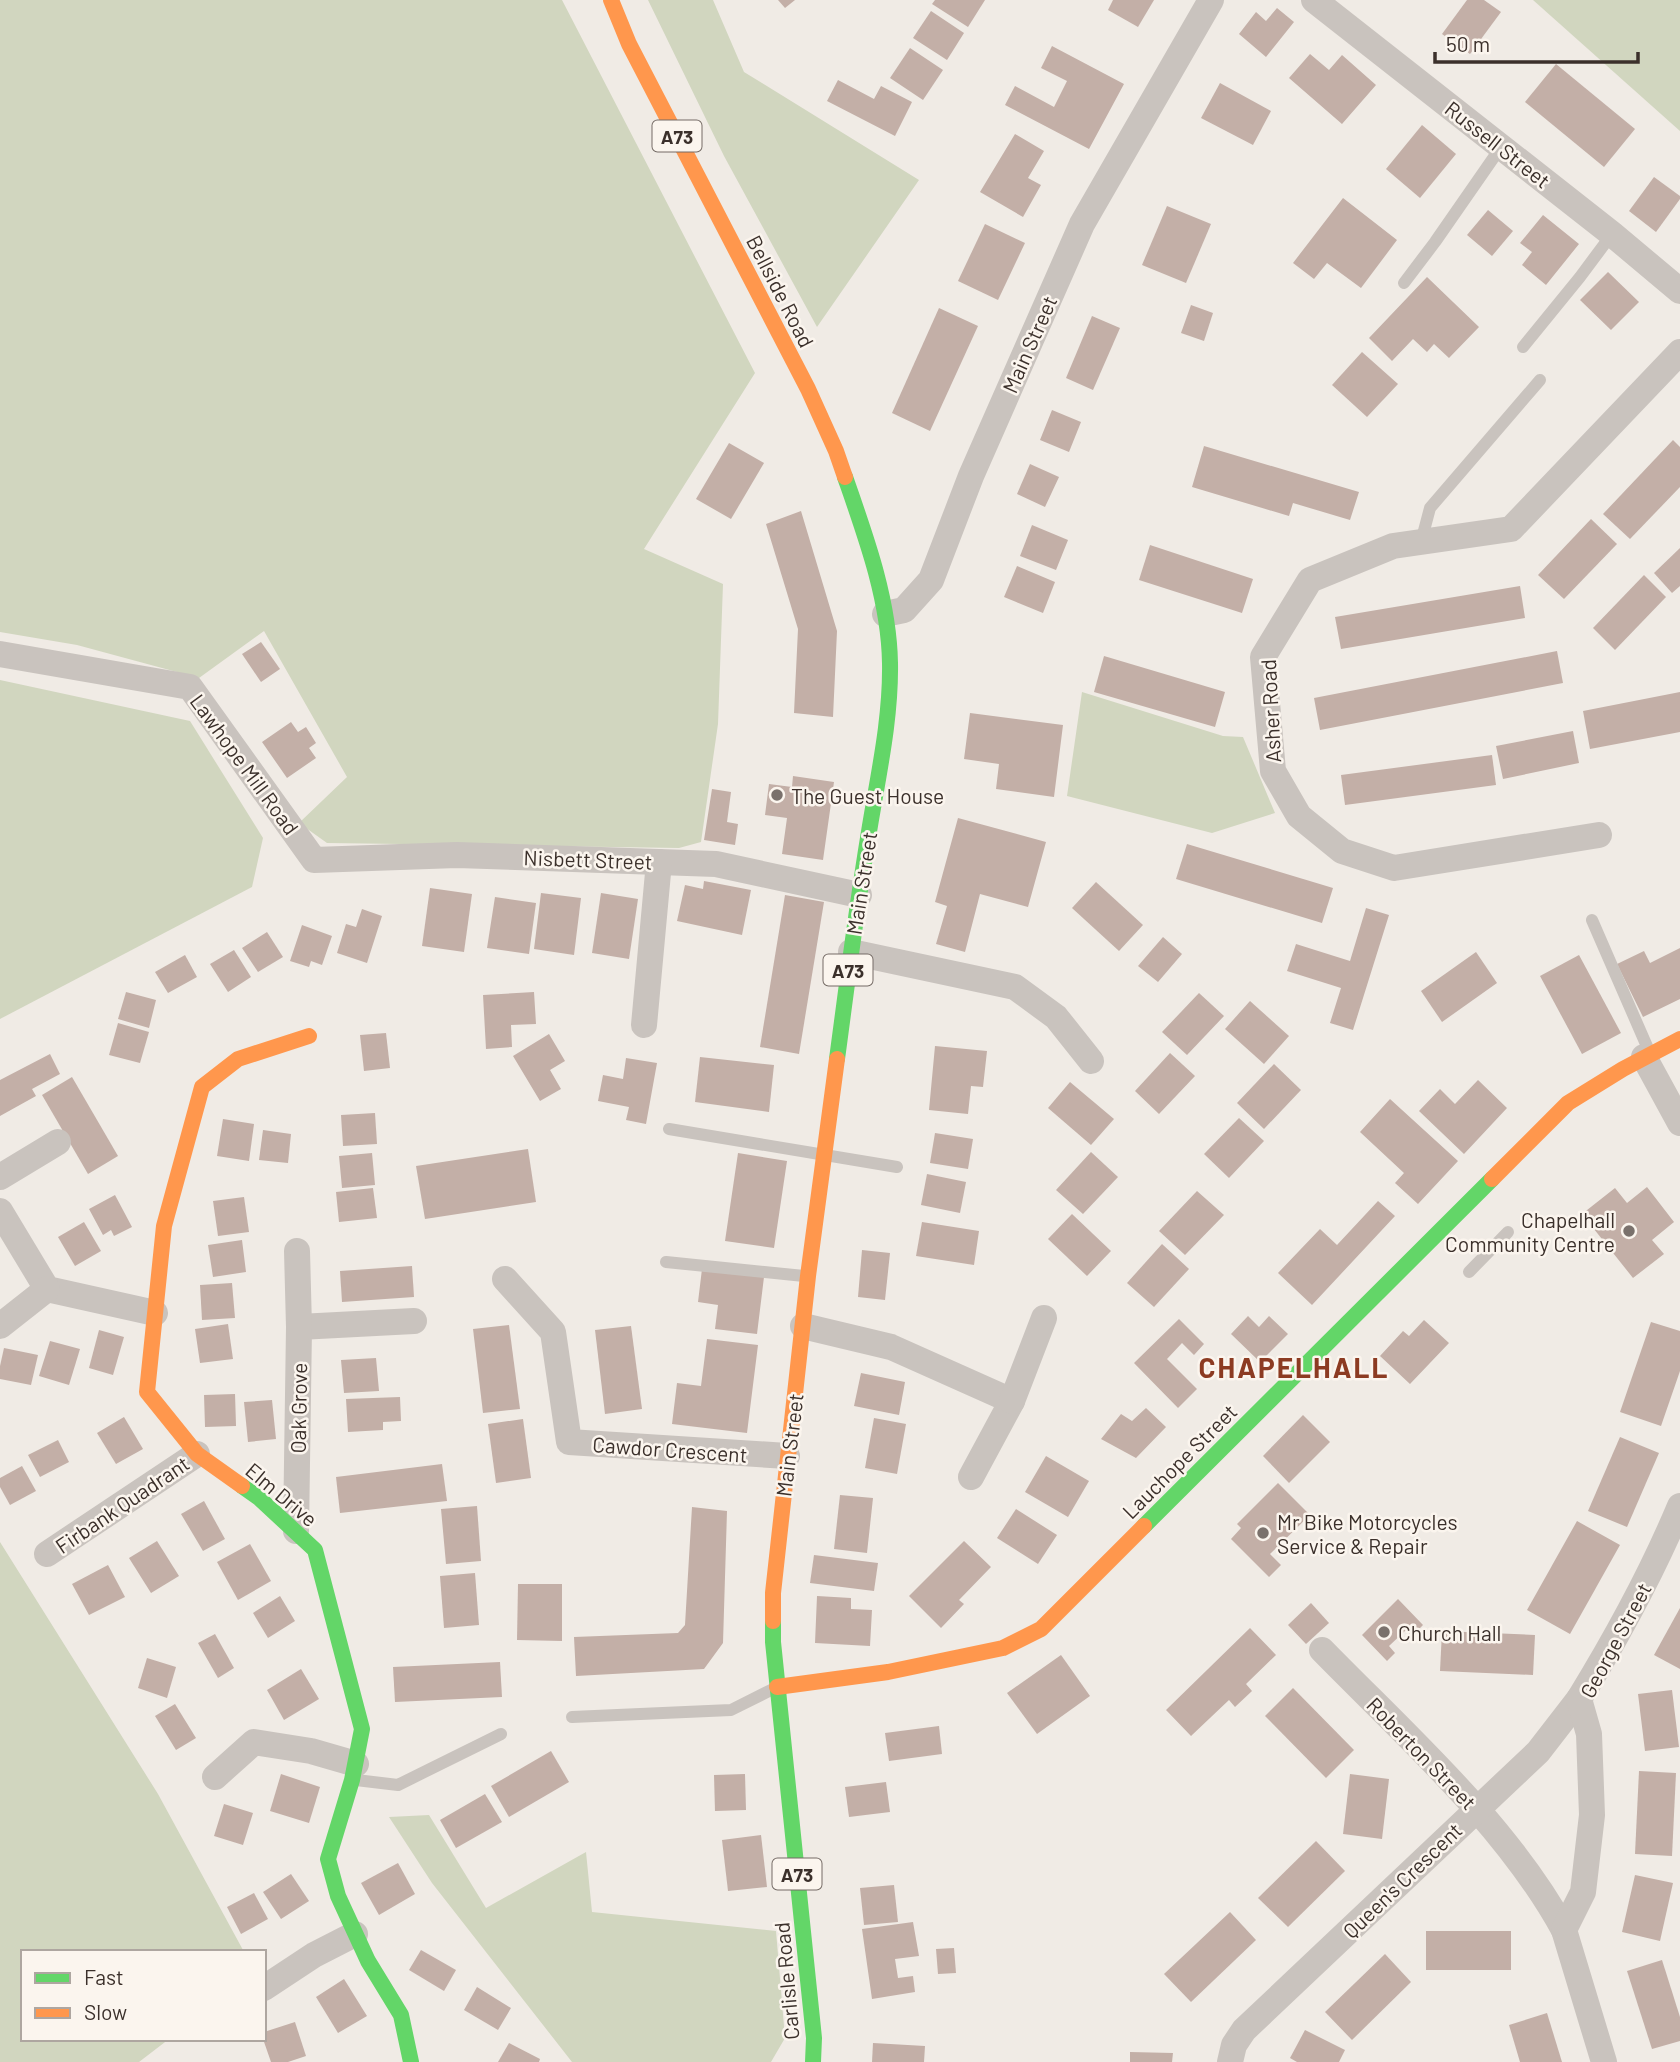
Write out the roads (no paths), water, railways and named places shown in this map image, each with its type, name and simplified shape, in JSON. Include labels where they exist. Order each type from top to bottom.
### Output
[{"type":"street","name":"Bellside Road","points":[[611,0],[629,44],[808,389],[836,451],[866,537],[885,614]]},
{"type":"street","name":"Main Street","points":[[777,1687],[772,1642],[773,1593],[808,1276],[859,895],[887,721],[890,663],[885,614],[904,610],[932,580],[971,476],[1082,224],[1211,0]]},
{"type":"street","name":"Russell Street","points":[[1314,0],[1680,290]]},
{"type":"street","name":"Asher Road","points":[[1599,835],[1394,868],[1342,851],[1300,816],[1273,771],[1263,657],[1310,580],[1393,546],[1511,529],[1680,352]]},
{"type":"street","name":"Lawhope Mill Road","points":[[0,654],[190,687],[314,860]]},
{"type":"street","name":"Nisbett Street","points":[[314,860],[457,855],[716,864],[859,895]]},
{"type":"street","points":[[644,1025],[659,862]]},
{"type":"street","points":[[851,952],[1015,987],[1056,1017],[1091,1061]]},
{"type":"street","name":"Elm Drive","points":[[309,1036],[239,1059],[202,1087],[164,1226],[147,1392],[197,1454],[259,1498],[315,1550],[362,1729],[354,1772],[328,1859],[338,1896],[355,1934],[401,2015],[411,2062]]},
{"type":"street","name":"Lauchope Street","points":[[777,1687],[888,1672],[1003,1647],[1041,1629],[1568,1104],[1647,1055],[1680,1040]]},
{"type":"street","points":[[1647,1055],[1680,1123]]},
{"type":"street","points":[[0,1177],[58,1142]]},
{"type":"street","points":[[0,1211],[47,1289],[155,1313]]},
{"type":"street","name":"Oak Grove","points":[[296,1531],[299,1327],[297,1251]]},
{"type":"street","name":"Cawdor Crescent","points":[[505,1279],[553,1332],[569,1442],[787,1456]]},
{"type":"street","points":[[0,1326],[47,1289]]},
{"type":"street","points":[[971,1477],[1012,1401],[1044,1318]]},
{"type":"street","points":[[299,1327],[414,1321]]},
{"type":"street","points":[[803,1325],[891,1347],[1012,1401]]},
{"type":"street","name":"Firbank Quadrant","points":[[47,1554],[197,1454]]},
{"type":"street","name":"George Street","points":[[1564,1930],[1583,1892],[1592,1815],[1589,1734],[1579,1699],[1612,1646],[1658,1559],[1680,1506]]},
{"type":"street","name":"Roberton Street","points":[[1321,1650],[1477,1808],[1545,1894],[1564,1930]]},
{"type":"street","name":"Carlisle Road","points":[[777,1687],[806,1954],[814,2038],[813,2062]]},
{"type":"street","name":"Queen's Crescent","points":[[1230,2062],[1234,2045],[1244,2031],[1538,1752],[1579,1699]]},
{"type":"street","points":[[215,1777],[254,1742],[311,1751],[354,1772]]},
{"type":"street","points":[[1564,1930],[1604,2062]]},
{"type":"street","points":[[266,1986],[314,1955],[355,1934]]},
{"type":"lane","points":[[1404,283],[1501,147]]},
{"type":"lane","points":[[1523,347],[1612,234]]},
{"type":"lane","points":[[1421,542],[1430,508],[1540,380]]},
{"type":"lane","points":[[1592,920],[1647,1055]]},
{"type":"lane","points":[[669,1129],[897,1167]]},
{"type":"lane","points":[[1469,1272],[1508,1232]]},
{"type":"lane","points":[[666,1262],[808,1276]]},
{"type":"lane","points":[[572,1717],[731,1710],[777,1687]]},
{"type":"lane","points":[[354,1772],[398,1785],[500,1734]]},
{"type":"place","name":"The Guest House","points":[[777,795]]},
{"type":"place","name":"Chapelhall Community Centre","points":[[1629,1231]]},
{"type":"place","name":"Mr Bike Motorcycles Service & Repair","points":[[1263,1533]]},
{"type":"place","name":"Church Hall","points":[[1384,1632]]},
{"type":"district","name":"CHAPELHALL","points":[[1294,1367]]}]
